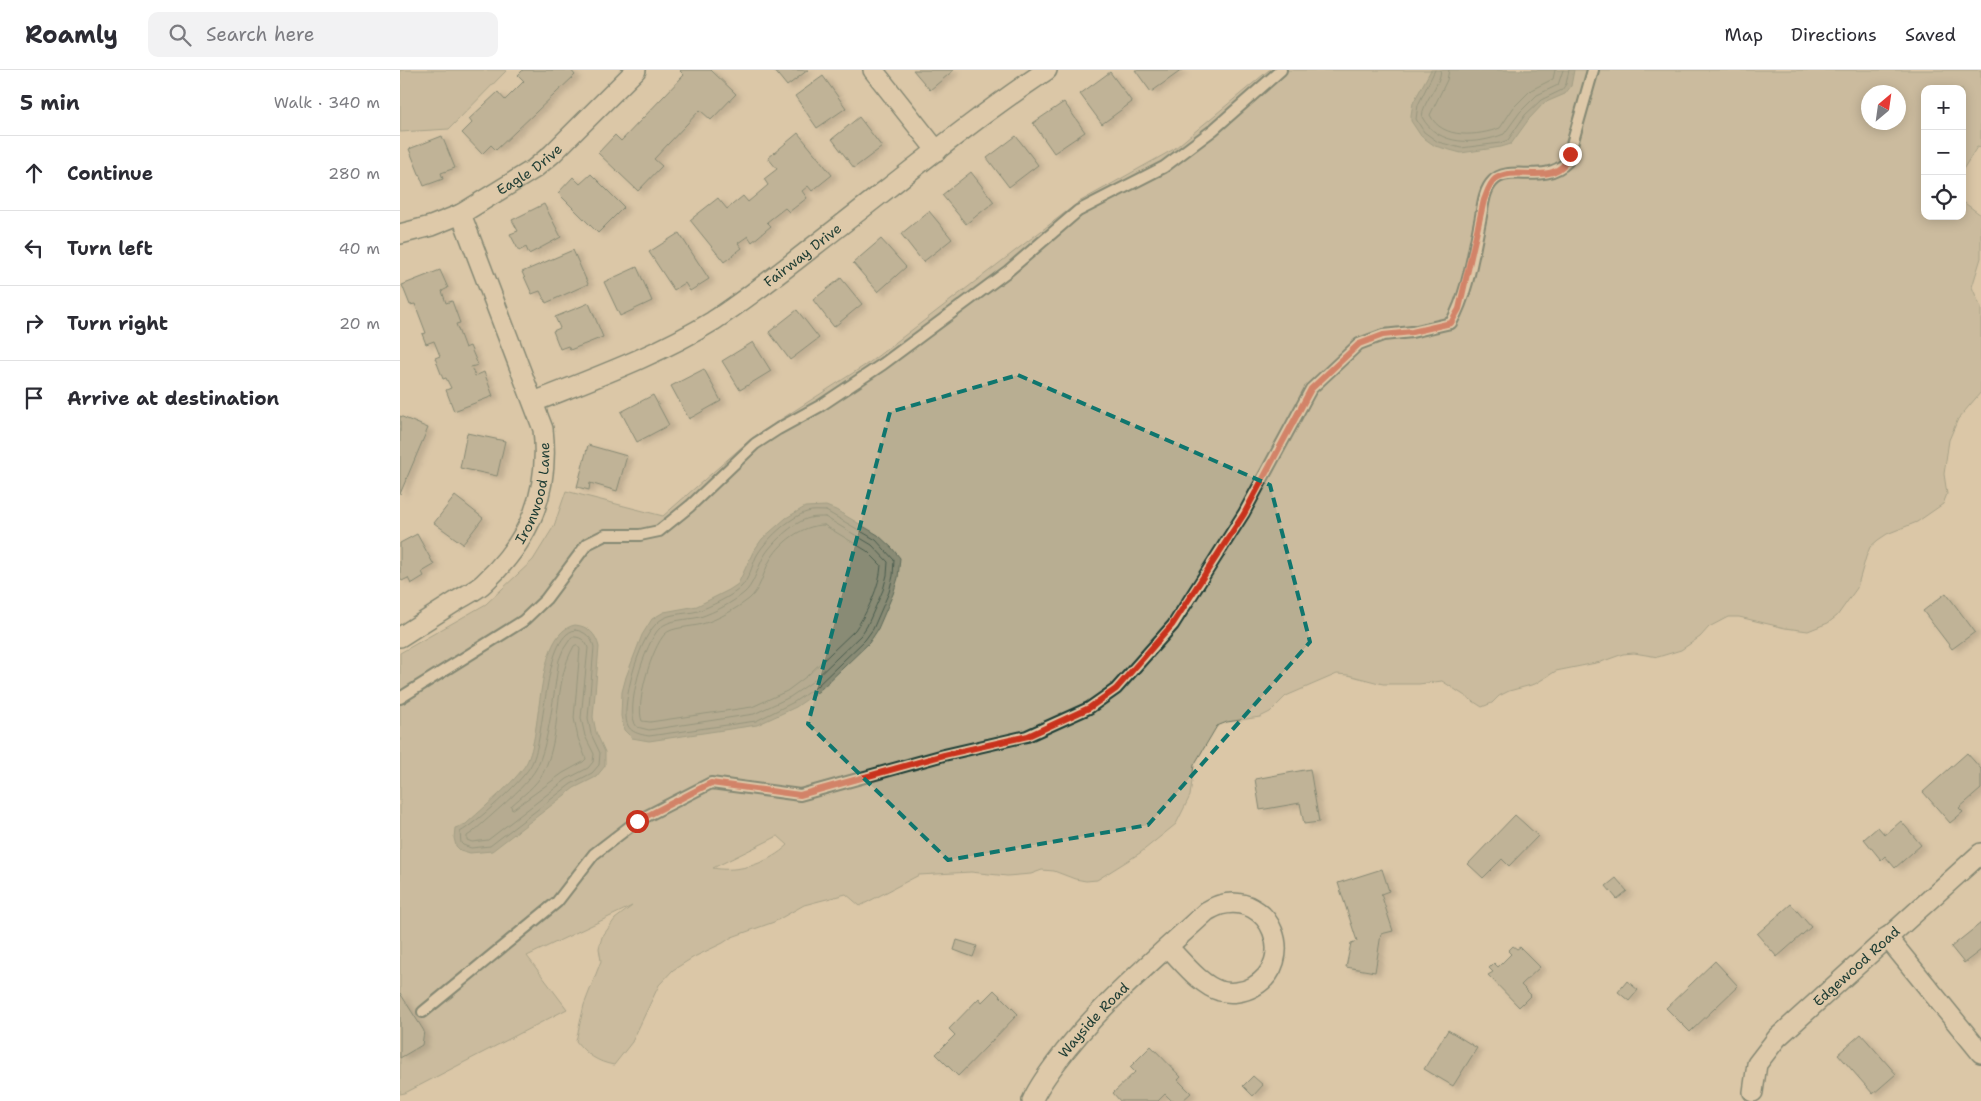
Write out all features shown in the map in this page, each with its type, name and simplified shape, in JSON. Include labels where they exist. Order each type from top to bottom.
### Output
[{"type":"street","name":"Eagle Drive","points":[[400,234],[431,226],[461,214],[504,189],[546,159],[636,70]]},
{"type":"street","points":[[873,70],[937,151]]},
{"type":"street","name":"Fairway Drive","points":[[534,402],[651,353],[714,320],[782,271],[1003,100],[1047,70]]},
{"type":"street","name":"Ironwood Lane","points":[[400,637],[483,584],[513,551],[534,516],[541,488],[545,452],[543,429],[461,214]]},
{"type":"street","name":"Edgewood Road","points":[[1752,1092],[1757,1064],[1777,1038],[1886,937],[1981,853]]},
{"type":"street","name":"Wayside Road","points":[[1032,1101],[1036,1090],[1072,1040],[1113,999],[1168,947],[1207,911],[1220,905],[1236,903],[1251,907],[1264,916],[1273,929],[1277,944],[1276,959],[1269,973],[1260,983],[1247,990],[1234,993],[1220,991],[1209,985],[1168,947]]},
{"type":"street","points":[[1886,937],[1981,1053]]},
{"type":"lane","points":[[400,698],[523,621],[546,599],[587,544],[605,536],[640,535],[658,530],[690,506],[755,444],[820,406],[898,353],[1008,271],[1086,206],[1164,167],[1206,135],[1281,70]]},
{"type":"lane","points":[[423,1012],[557,902],[594,854],[637,821],[711,783],[800,795],[944,755],[1028,736],[1089,708],[1116,689],[1172,625],[1244,514],[1311,389],[1359,344],[1383,335],[1412,332],[1451,323],[1459,309],[1484,200],[1491,183],[1497,177],[1506,175],[1556,171],[1567,162],[1593,70]]},
{"type":"highlighted area","points":[[1018,375],[1270,485],[1310,642],[1148,825],[948,860],[808,724],[890,412]]},
{"type":"shaded area","points":[[400,70],[507,70],[449,129],[400,132]]},
{"type":"shaded area","points":[[1269,70],[1981,70],[1981,148],[1977,147],[1966,165],[1966,85],[1921,85],[1921,220],[1966,220],[1966,204],[1981,215],[1981,258],[1972,287],[1981,308],[1981,392],[1958,419],[1949,440],[1944,474],[1947,494],[1943,504],[1917,522],[1887,534],[1870,547],[1857,588],[1837,616],[1828,623],[1808,631],[1785,628],[1739,617],[1728,617],[1709,627],[1700,637],[1681,650],[1658,657],[1634,653],[1623,654],[1601,662],[1556,671],[1535,684],[1509,691],[1499,696],[1492,703],[1482,707],[1442,681],[1419,684],[1383,684],[1337,674],[1286,696],[1270,712],[1260,717],[1227,722],[1217,726],[1194,765],[1190,796],[1176,824],[1140,853],[1097,880],[1075,879],[1054,871],[1042,870],[1031,874],[1007,876],[971,872],[919,875],[860,906],[846,894],[804,905],[774,922],[732,937],[673,970],[659,985],[632,1042],[614,1065],[592,1057],[576,1041],[584,1005],[601,961],[599,948],[602,937],[615,919],[632,906],[527,956],[567,1009],[400,1094],[400,653],[486,604],[533,560],[554,526],[566,491],[663,516],[752,438],[870,362],[1079,202],[1174,149]],"holes":[[[778,836],[788,845],[763,862],[743,868],[713,868]]]},
{"type":"water","points":[[1431,70],[1574,70],[1571,86],[1565,94],[1544,103],[1529,119],[1511,144],[1461,153],[1435,146],[1421,136],[1411,121],[1413,103]]},
{"type":"water","points":[[826,506],[878,535],[900,558],[898,578],[893,594],[877,631],[869,643],[819,691],[796,707],[757,725],[649,741],[632,738],[624,730],[621,716],[622,692],[642,635],[652,619],[664,612],[697,606],[729,590],[738,584],[753,552],[762,539],[786,518],[805,507]]},
{"type":"water","points":[[575,625],[584,627],[591,632],[596,638],[599,647],[593,717],[596,732],[605,752],[605,766],[596,777],[574,788],[492,851],[470,853],[460,850],[456,846],[454,838],[455,828],[466,824],[507,786],[526,764],[532,749],[546,664],[553,646],[562,632]]},
{"type":"building","points":[[523,70],[571,70],[575,75],[496,150],[491,145],[482,154],[462,133],[472,123],[469,119],[498,92],[505,100],[524,81],[518,75]]},
{"type":"building","points":[[681,70],[711,70],[736,94],[711,120],[700,110],[654,159],[662,166],[638,191],[598,153],[615,135],[621,141],[684,75]]},
{"type":"building","points":[[774,70],[808,70],[787,86]]},
{"type":"building","points":[[913,70],[954,70],[930,90]]},
{"type":"building","points":[[1135,70],[1182,70],[1151,92]]},
{"type":"building","points":[[1110,72],[1132,102],[1102,124],[1080,94]]},
{"type":"building","points":[[823,76],[846,108],[817,128],[795,96]]},
{"type":"building","points":[[1064,102],[1085,132],[1054,153],[1033,123]]},
{"type":"building","points":[[859,117],[882,147],[854,168],[832,139]]},
{"type":"building","points":[[798,133],[832,175],[812,191],[808,186],[802,191],[807,198],[789,212],[785,208],[767,222],[771,226],[752,242],[748,236],[738,243],[742,248],[724,262],[690,220],[718,198],[727,209],[743,196],[748,202],[768,185],[764,179],[777,169],[768,158]]},
{"type":"building","points":[[442,136],[455,168],[441,173],[443,179],[424,186],[409,149]]},
{"type":"building","points":[[1016,136],[1038,165],[1009,187],[987,158]]},
{"type":"building","points":[[971,172],[994,202],[966,224],[942,195]]},
{"type":"building","points":[[591,174],[624,207],[598,233],[558,193],[573,177],[580,184]]},
{"type":"building","points":[[544,204],[561,237],[529,254],[526,247],[519,251],[510,234],[518,231],[512,220]]},
{"type":"building","points":[[929,211],[952,239],[923,262],[901,234]]},
{"type":"building","points":[[679,233],[709,279],[690,291],[685,283],[674,290],[649,252]]},
{"type":"building","points":[[881,239],[906,267],[878,292],[853,263]]},
{"type":"building","points":[[573,250],[588,284],[546,303],[540,291],[532,294],[522,272]]},
{"type":"building","points":[[637,267],[652,301],[620,316],[604,282]]},
{"type":"building","points":[[440,270],[448,288],[442,291],[446,303],[452,301],[460,323],[456,324],[465,348],[470,346],[478,365],[471,367],[475,376],[484,372],[493,396],[454,411],[446,390],[451,388],[446,378],[443,379],[435,358],[440,356],[434,341],[426,344],[422,334],[426,333],[415,304],[410,305],[402,285]]},
{"type":"building","points":[[841,278],[862,304],[834,327],[813,300]]},
{"type":"building","points":[[589,303],[603,337],[570,350],[568,346],[560,349],[553,331],[560,328],[555,317]]},
{"type":"building","points":[[797,310],[819,338],[790,360],[769,332]]},
{"type":"building","points":[[753,342],[771,371],[740,390],[722,361]]},
{"type":"building","points":[[704,369],[721,401],[689,419],[671,386]]},
{"type":"building","points":[[653,395],[669,425],[637,442],[621,412]]},
{"type":"building","points":[[400,416],[428,428],[400,494]]},
{"type":"building","points":[[467,433],[505,441],[497,476],[460,468]]},
{"type":"building","points":[[588,445],[627,456],[617,491],[590,483],[589,490],[577,487]]},
{"type":"building","points":[[455,496],[483,518],[463,544],[434,523]]},
{"type":"building","points":[[417,534],[434,565],[422,572],[424,576],[411,584],[408,578],[402,581],[400,577],[400,543]]},
{"type":"building","points":[[1946,593],[1975,632],[1952,649],[1923,611]]},
{"type":"building","points":[[1967,753],[1981,769],[1981,789],[1959,808],[1963,812],[1950,823],[1923,792]]},
{"type":"building","points":[[1310,769],[1319,822],[1304,824],[1300,803],[1260,810],[1255,779]]},
{"type":"building","points":[[1515,815],[1538,836],[1509,866],[1502,859],[1483,878],[1468,864]]},
{"type":"building","points":[[1901,821],[1921,845],[1895,868],[1885,856],[1881,860],[1864,839],[1878,827],[1885,835]]},
{"type":"building","points":[[1382,869],[1389,891],[1381,894],[1393,931],[1381,934],[1375,972],[1346,967],[1351,943],[1357,941],[1338,883]]},
{"type":"building","points":[[1616,878],[1627,891],[1617,899],[1606,886]]},
{"type":"building","points":[[1791,904],[1811,927],[1777,957],[1757,934]]},
{"type":"building","points":[[1981,923],[1981,950],[1964,963],[1951,947]]},
{"type":"building","points":[[957,940],[977,946],[973,957],[954,950]]},
{"type":"building","points":[[1513,946],[1517,949],[1520,947],[1540,967],[1521,985],[1531,995],[1519,1007],[1488,975],[1493,972],[1489,968],[1494,963],[1498,967],[1511,954],[1508,951]]},
{"type":"building","points":[[1715,961],[1738,986],[1690,1032],[1666,1008]]},
{"type":"building","points":[[1627,981],[1638,990],[1629,1001],[1618,992]]},
{"type":"building","points":[[994,990],[1018,1014],[958,1076],[936,1054],[955,1035],[949,1029],[979,998],[982,1002]]},
{"type":"building","points":[[400,993],[424,1031],[422,1045],[400,1058]]},
{"type":"building","points":[[1448,1030],[1477,1048],[1453,1086],[1424,1069]]},
{"type":"building","points":[[1861,1034],[1896,1074],[1873,1094],[1838,1054]]},
{"type":"building","points":[[1151,1046],[1181,1077],[1178,1080],[1191,1093],[1182,1101],[1172,1101],[1165,1094],[1158,1101],[1120,1101],[1113,1093],[1135,1072],[1130,1067]]},
{"type":"building","points":[[1253,1076],[1263,1085],[1253,1096],[1243,1086]]},
{"type":"route","points":[[637,821],[711,783],[800,795],[944,755],[1028,736],[1089,708],[1116,689],[1172,625],[1244,514],[1311,389],[1359,344],[1383,335],[1436,328],[1451,323],[1459,309],[1484,200],[1491,183],[1497,177],[1506,175],[1556,171],[1567,162],[1570,154]]}]
